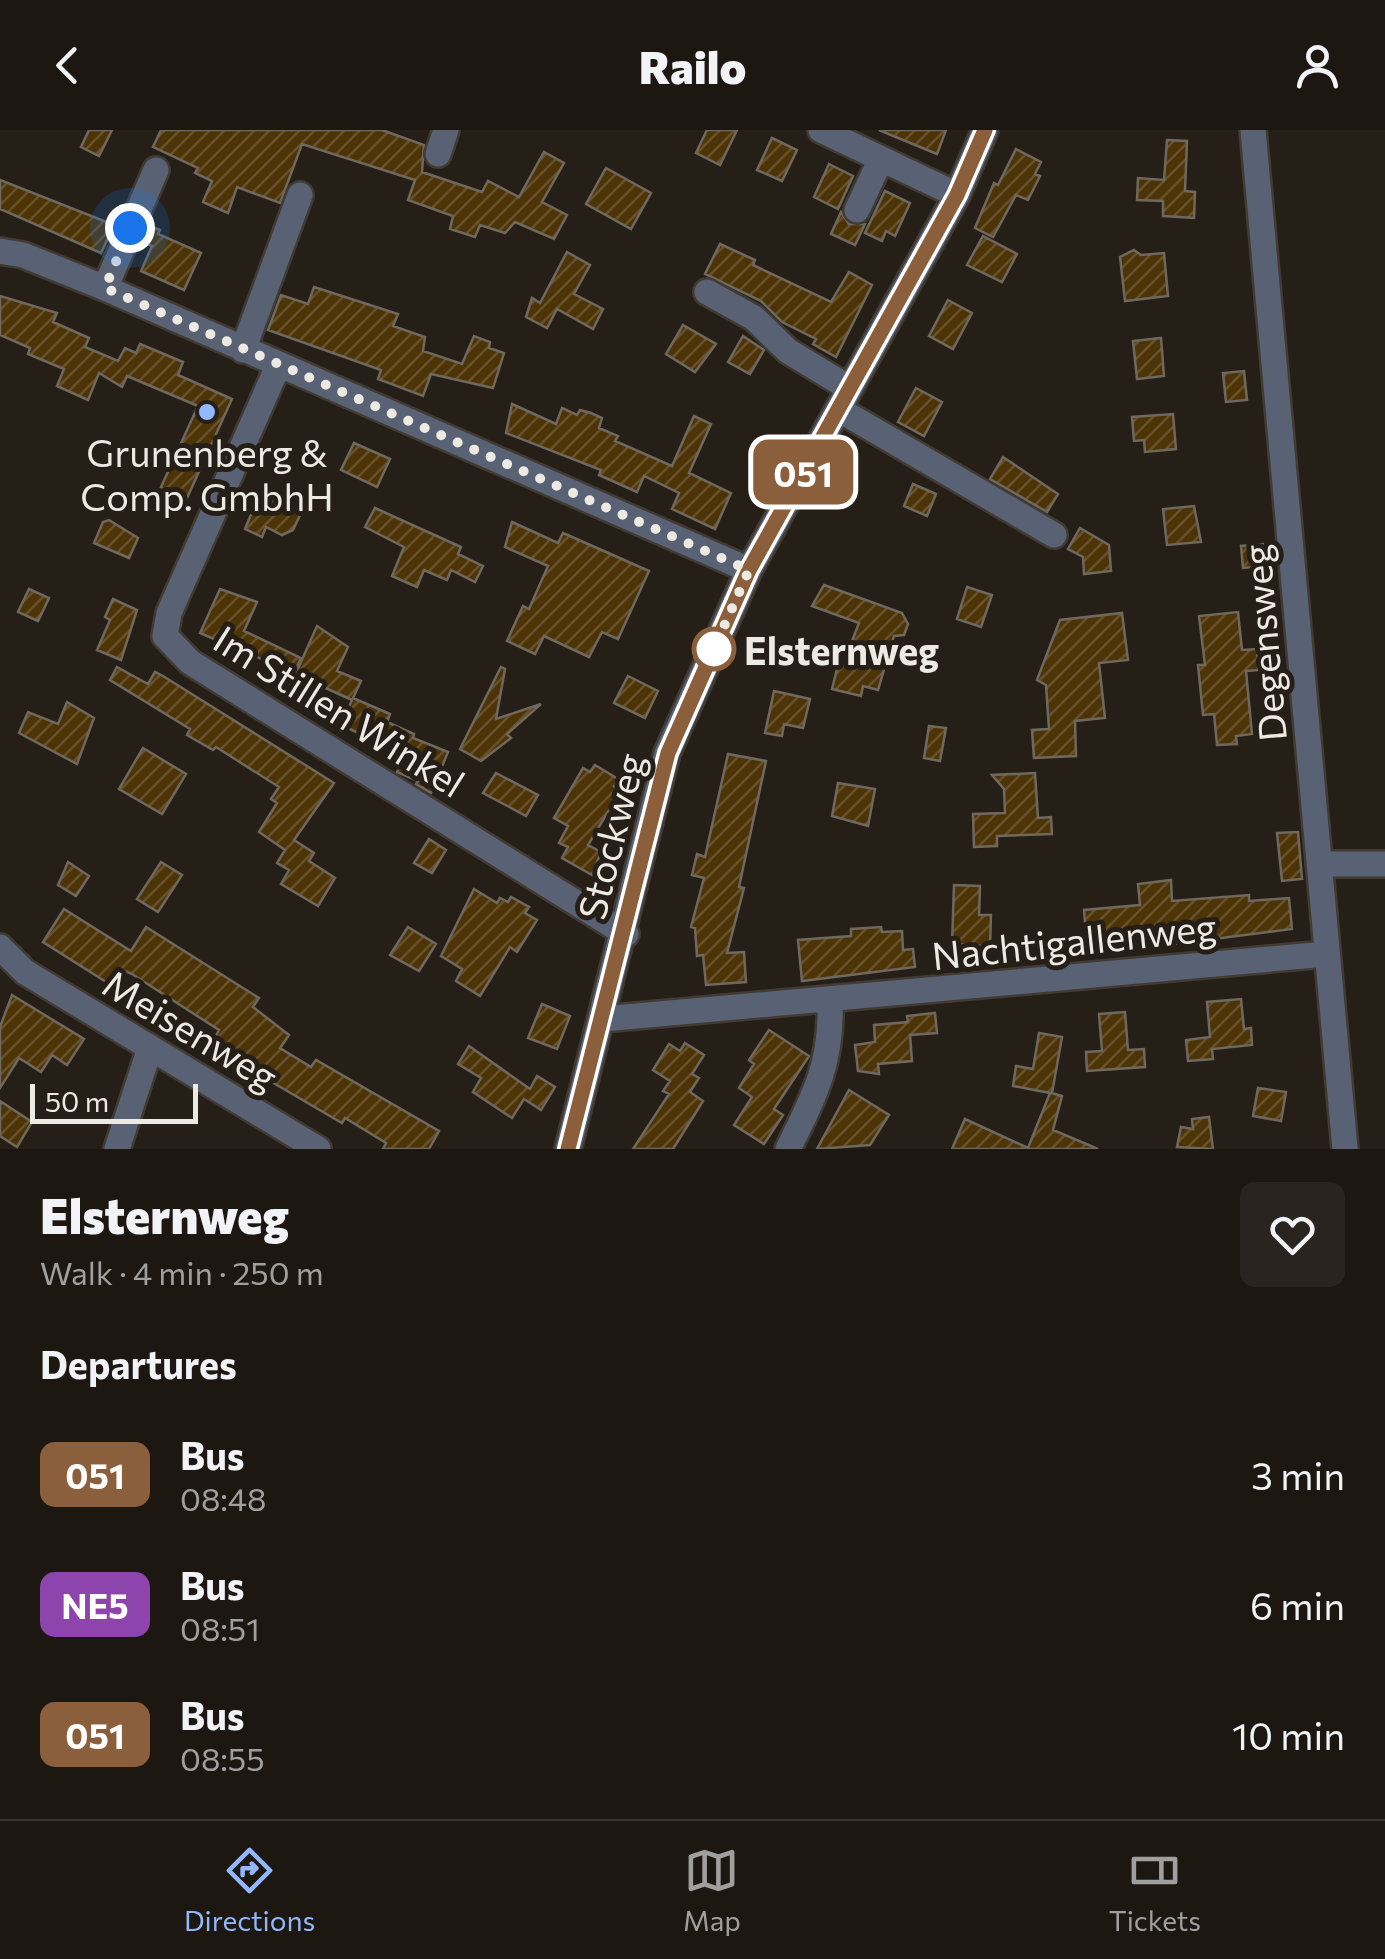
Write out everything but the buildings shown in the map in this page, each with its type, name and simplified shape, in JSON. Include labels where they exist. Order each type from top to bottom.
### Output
[{"type":"street","points":[[822,130],[957,195]]},
{"type":"street","name":"Stockweg","points":[[568,1149],[626,934],[668,753],[749,570],[957,195],[986,130]]},
{"type":"street","name":"Degensweg","points":[[1253,130],[1345,1149]]},
{"type":"street","points":[[857,210],[881,158]]},
{"type":"street","points":[[105,288],[156,170]]},
{"type":"street","points":[[243,350],[300,195]]},
{"type":"street","points":[[0,251],[23,255],[105,288],[749,570]]},
{"type":"street","points":[[708,292],[754,318],[844,398],[1054,535]]},
{"type":"street","name":"Im Stillen Winkel","points":[[278,366],[169,613],[165,636],[190,662],[626,934]]},
{"type":"street","points":[[1320,864],[1385,864]]},
{"type":"street","name":"Meisenweg","points":[[0,947],[24,972],[318,1149]]},
{"type":"street","name":"Nachtigallenweg","points":[[603,1019],[830,1002],[1326,954]]},
{"type":"street","points":[[788,1149],[825,1070],[831,1044],[830,1002]]},
{"type":"street","points":[[117,1149],[150,1048]]},
{"type":"bus line","name":"051","points":[[568,1149],[626,934],[668,753],[749,570],[957,195],[985,130]]},
{"type":"place","name":"Grunenberg & Comp. GmbhH","points":[[207,412]]},
{"type":"place","name":"Elsternweg","points":[[714,649]]},
{"type":"route","points":[[130,228],[105,288],[508,468],[749,570],[714,649]]}]
